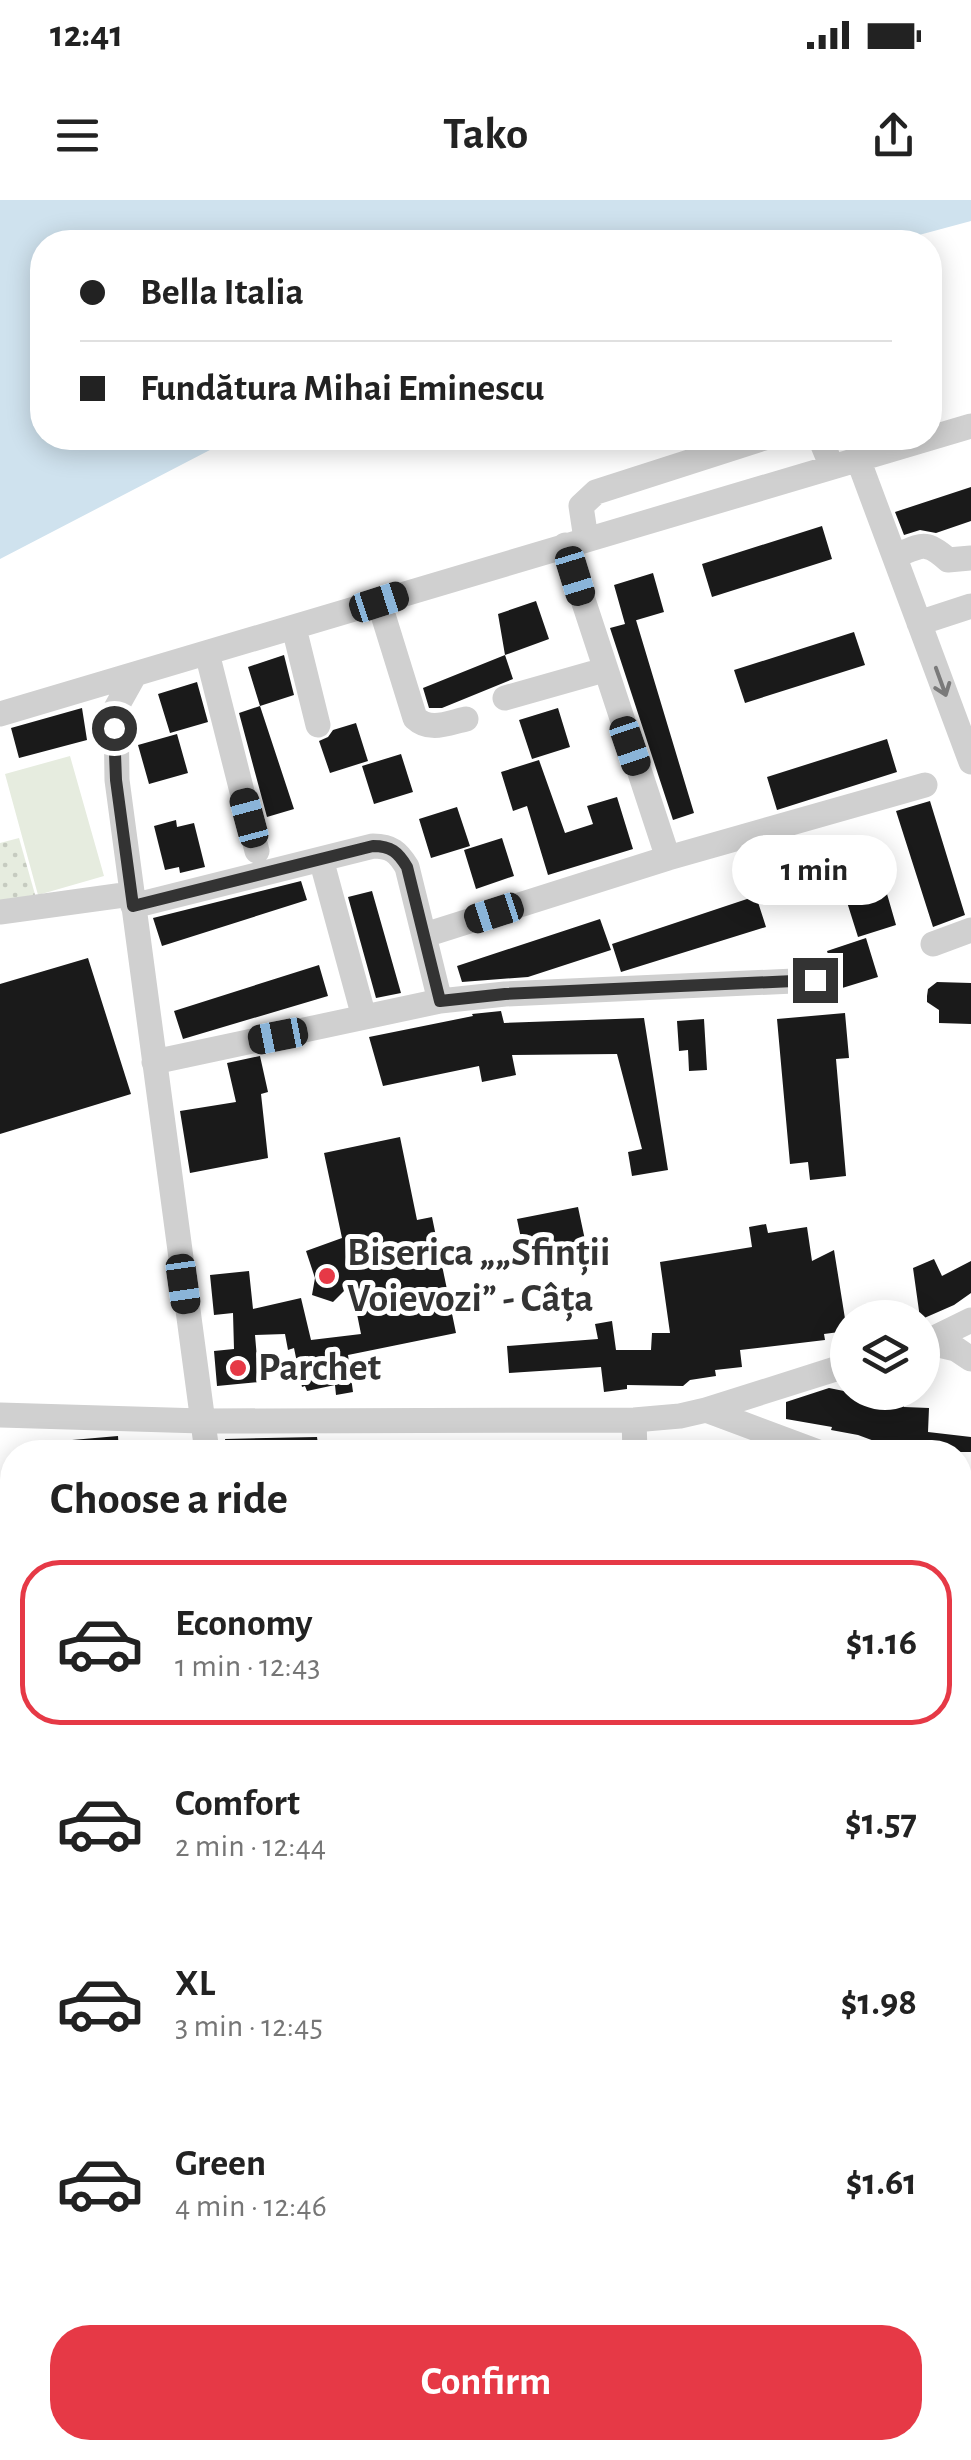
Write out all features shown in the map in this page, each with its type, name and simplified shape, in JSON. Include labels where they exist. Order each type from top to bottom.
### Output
[{"type":"street","points":[[942,434],[971,426]]},
{"type":"street","points":[[668,858],[604,670],[576,542],[581,506],[596,492],[727,450]]},
{"type":"street","points":[[825,450],[832,467]]},
{"type":"street","points":[[0,714],[889,450]]},
{"type":"street","points":[[858,459],[971,762]]},
{"type":"street","points":[[894,556],[924,544],[948,560],[971,558]]},
{"type":"street","points":[[379,602],[415,718],[432,726],[466,718]]},
{"type":"street","points":[[919,623],[971,606]]},
{"type":"street","points":[[294,628],[318,726]]},
{"type":"street","points":[[207,654],[258,851]]},
{"type":"street","points":[[505,698],[604,670]]},
{"type":"street","points":[[135,674],[116,708],[116,780],[205,1440]]},
{"type":"street","points":[[425,935],[668,858],[925,785]]},
{"type":"street","points":[[0,912],[132,900],[387,846],[400,855],[407,867],[440,1001]]},
{"type":"street","points":[[321,859],[364,1017]]},
{"type":"street","points":[[933,944],[971,930]]},
{"type":"street","points":[[154,1062],[440,1001],[505,994],[815,980]]},
{"type":"street","points":[[940,1335],[971,1320]]},
{"type":"street","points":[[940,1346],[956,1348],[971,1359]]},
{"type":"street","points":[[0,1415],[202,1421],[634,1420],[706,1410],[830,1370]]},
{"type":"street","points":[[706,1410],[786,1440]]},
{"type":"street","points":[[634,1420],[635,1440]]},
{"type":"shaded area","points":[[70,756],[104,876],[38,895],[5,774]]},
{"type":"shaded area","points":[[19,838],[36,898],[0,906],[0,843]]},
{"type":"water","points":[[0,200],[971,200],[971,221],[938,230],[30,230],[30,450],[210,450],[0,559]]},
{"type":"building","points":[[971,487],[971,521],[936,533],[920,530],[904,535],[895,512]]},
{"type":"building","points":[[822,526],[832,559],[712,597],[702,564]]},
{"type":"building","points":[[653,573],[664,612],[636,620],[694,813],[673,820],[610,628],[625,624],[614,585]]},
{"type":"building","points":[[536,601],[549,639],[505,655],[498,614]]},
{"type":"building","points":[[854,632],[865,665],[745,703],[734,670]]},
{"type":"building","points":[[284,655],[294,695],[260,706],[248,667]]},
{"type":"building","points":[[505,655],[513,679],[442,708],[429,708],[423,688]]},
{"type":"building","points":[[197,682],[208,722],[170,733],[158,694]]},
{"type":"building","points":[[260,706],[294,809],[267,817],[239,713]]},
{"type":"building","points":[[82,708],[87,740],[19,758],[11,728]]},
{"type":"building","points":[[558,708],[570,747],[532,759],[519,720]]},
{"type":"building","points":[[356,723],[368,761],[330,773],[319,741],[333,730]]},
{"type":"building","points":[[177,734],[188,773],[149,784],[138,745]]},
{"type":"building","points":[[887,739],[897,772],[777,810],[767,777]]},
{"type":"building","points":[[401,754],[413,792],[374,804],[362,766]]},
{"type":"building","points":[[539,760],[565,833],[593,824],[587,806],[617,797],[633,849],[548,875],[527,806],[513,811],[501,772]]},
{"type":"building","points":[[930,801],[965,915],[933,927],[896,811]]},
{"type":"building","points":[[457,807],[470,846],[431,858],[419,819]]},
{"type":"building","points":[[176,820],[177,827],[194,823],[205,867],[180,873],[179,867],[165,870],[154,826]]},
{"type":"building","points":[[502,838],[514,876],[476,889],[464,850]]},
{"type":"building","points":[[301,881],[307,900],[162,946],[153,918]]},
{"type":"building","points":[[885,887],[896,925],[858,937],[846,899]]},
{"type":"building","points":[[372,891],[401,993],[376,998],[348,897]]},
{"type":"building","points":[[756,896],[766,927],[621,972],[612,944]]},
{"type":"building","points":[[600,919],[611,950],[528,977],[462,982],[457,966]]},
{"type":"building","points":[[866,938],[878,977],[839,989],[827,951]]},
{"type":"building","points":[[88,958],[131,1094],[0,1134],[0,984]]},
{"type":"building","points":[[319,965],[328,996],[183,1039],[174,1011]]},
{"type":"building","points":[[937,982],[971,983],[971,1024],[939,1023],[939,1010],[927,1002],[928,989]]},
{"type":"building","points":[[501,1011],[504,1023],[644,1018],[668,1170],[632,1176],[628,1152],[642,1149],[617,1054],[512,1055],[516,1075],[482,1082],[479,1066],[383,1086],[369,1037]]},
{"type":"building","points":[[845,1013],[849,1058],[836,1059],[846,1176],[810,1180],[808,1162],[790,1164],[777,1019]]},
{"type":"building","points":[[704,1019],[707,1070],[689,1071],[688,1050],[679,1051],[677,1021]]},
{"type":"building","points":[[260,1056],[268,1092],[261,1094],[268,1158],[190,1173],[180,1111],[236,1102],[227,1063]]},
{"type":"building","points":[[400,1137],[417,1220],[432,1217],[456,1333],[348,1355],[353,1392],[336,1395],[335,1385],[307,1391],[302,1387],[294,1348],[288,1350],[285,1334],[255,1335],[259,1382],[217,1386],[214,1351],[234,1349],[233,1313],[214,1315],[210,1275],[249,1271],[253,1309],[301,1298],[311,1340],[361,1334],[351,1284],[333,1302],[312,1295],[315,1278],[306,1251],[342,1238],[324,1153]]},
{"type":"building","points":[[578,1207],[585,1240],[524,1253],[517,1219]]},
{"type":"building","points":[[766,1224],[768,1233],[807,1227],[812,1261],[834,1250],[842,1300],[830,1300],[830,1333],[824,1334],[825,1340],[740,1350],[742,1367],[715,1370],[716,1376],[690,1380],[683,1386],[627,1385],[627,1389],[604,1392],[601,1367],[509,1373],[507,1346],[598,1339],[595,1324],[612,1321],[616,1350],[651,1350],[652,1333],[670,1333],[660,1262],[752,1247],[749,1227]]},
{"type":"building","points":[[934,1259],[942,1276],[971,1261],[971,1293],[940,1311],[940,1300],[917,1300],[913,1268]]},
{"type":"building","points":[[829,1388],[830,1410],[929,1410],[928,1432],[971,1440],[872,1440],[831,1430],[832,1427],[786,1419],[786,1402]]},
{"type":"building","points":[[118,1436],[118,1440],[72,1440]]},
{"type":"building","points":[[317,1437],[317,1440],[225,1440]]},
{"type":"place","name":"Biserica „„Sfinții Voievozi” - Câța","points":[[327,1276]]},
{"type":"place","name":"Parchet","points":[[238,1368]]},
{"type":"route","points":[[114,728],[116,780],[133,906],[373,846],[387,846],[400,855],[407,867],[440,1001],[505,994],[815,980]]}]
